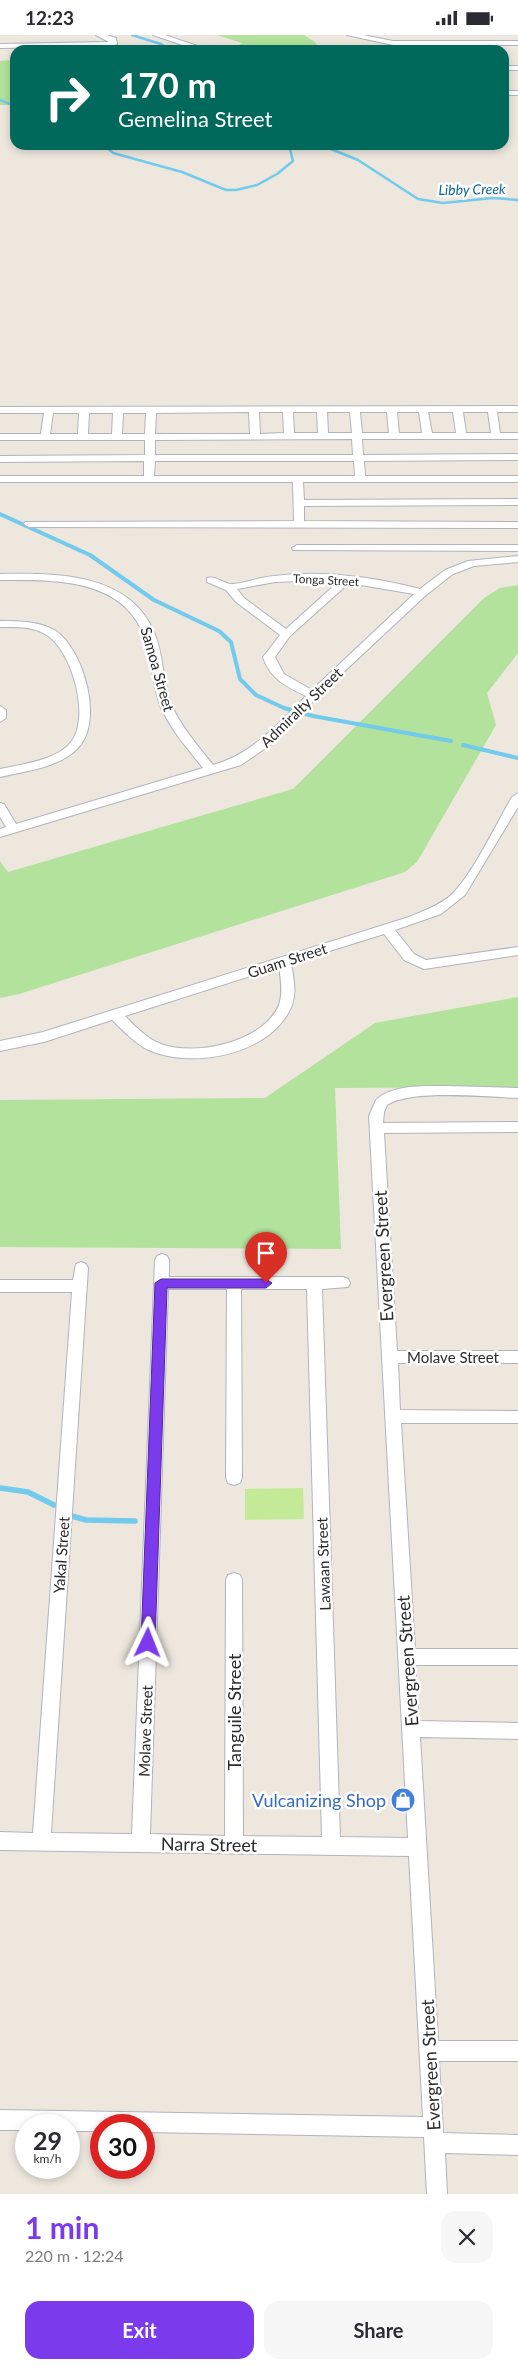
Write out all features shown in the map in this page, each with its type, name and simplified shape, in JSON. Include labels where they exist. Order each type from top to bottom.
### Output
[{"type":"street","points":[[3,46],[6,35]]},
{"type":"street","points":[[58,35],[57,45],[113,44],[113,40],[100,35]]},
{"type":"street","points":[[157,35],[189,45]]},
{"type":"street","points":[[353,38],[394,43],[518,43]]},
{"type":"street","points":[[392,409],[394,436]]},
{"type":"street","points":[[424,409],[426,436]]},
{"type":"street","points":[[458,409],[461,436]]},
{"type":"street","points":[[492,409],[496,436]]},
{"type":"street","points":[[0,410],[518,409]]},
{"type":"street","points":[[45,437],[49,410]]},
{"type":"street","points":[[83,437],[84,410]]},
{"type":"street","points":[[117,437],[118,410]]},
{"type":"street","points":[[149,479],[151,410]]},
{"type":"street","points":[[254,410],[255,436]]},
{"type":"street","points":[[288,410],[289,436]]},
{"type":"street","points":[[322,410],[323,436]]},
{"type":"street","points":[[355,410],[360,479]]},
{"type":"street","points":[[0,437],[518,436]]},
{"type":"street","points":[[0,459],[518,457]]},
{"type":"street","points":[[0,479],[518,479]]},
{"type":"street","points":[[298,479],[298,525]]},
{"type":"street","points":[[298,503],[518,503]]},
{"type":"street","points":[[30,524],[518,525]]},
{"type":"street","points":[[297,547],[518,548]]},
{"type":"street","name":"Admiralty Street","points":[[0,833],[237,762],[253,752],[422,593],[449,572],[472,563],[518,559]]},
{"type":"street","name":"Samoa Street","points":[[0,577],[58,579],[85,583],[108,590],[129,603],[140,613],[149,633],[166,706],[173,719],[211,771]]},
{"type":"street","name":"Tonga Street","points":[[230,588],[272,579],[346,580],[382,583],[422,593]]},
{"type":"street","points":[[211,580],[230,588],[240,600],[286,634]]},
{"type":"street","points":[[313,695],[279,676],[270,667],[269,657],[275,646],[286,634],[346,580]]},
{"type":"street","points":[[0,624],[29,626],[54,634],[70,654],[77,671],[85,717],[80,738],[64,753],[0,773]]},
{"type":"street","points":[[0,710],[0,718]]},
{"type":"street","name":"Guam Street","points":[[0,1046],[44,1037],[387,929],[443,909],[467,885],[517,800]]},
{"type":"street","points":[[0,807],[13,829]]},
{"type":"street","points":[[387,929],[409,957],[424,965],[518,951]]},
{"type":"street","points":[[115,1015],[146,1042],[158,1049],[192,1054],[232,1047],[253,1038],[269,1027],[284,1007],[288,992],[284,961]]},
{"type":"street","name":"Evergreen Street","points":[[437,2194],[388,1357],[376,1127],[377,1109],[384,1100],[402,1093],[518,1093]]},
{"type":"street","points":[[376,1127],[518,1127]]},
{"type":"street","name":"Molave Street","points":[[141,1843],[162,1260]]},
{"type":"street","name":"Yakal Street","points":[[41,1841],[81,1269]]},
{"type":"street","points":[[161,1283],[344,1283]]},
{"type":"street","points":[[234,1283],[234,1478]]},
{"type":"street","name":"Lawaan Street","points":[[314,1283],[331,1845]]},
{"type":"street","points":[[0,1286],[80,1286]]},
{"type":"street","name":"Molave Street","points":[[388,1357],[518,1357]]},
{"type":"street","points":[[392,1415],[518,1417]]},
{"type":"street","name":"Tanguile Street","points":[[234,1580],[234,1844]]},
{"type":"street","points":[[407,1657],[518,1657]]},
{"type":"street","points":[[411,1729],[518,1731]]},
{"type":"street","name":"Narra Street","points":[[0,1841],[418,1847]]},
{"type":"street","points":[[429,2051],[518,2051]]},
{"type":"street","points":[[0,2120],[434,2135],[518,2145]]},
{"type":"green space","points":[[217,35],[304,35],[316,45],[239,45],[242,43]]},
{"type":"green space","points":[[10,60],[10,105],[0,105],[0,61]]},
{"type":"green space","points":[[518,585],[518,653],[487,693],[496,725],[417,862],[405,872],[19,994],[0,998],[0,861],[8,872],[293,789],[484,598],[500,588]]},
{"type":"green space","points":[[518,997],[518,1087],[335,1088],[341,1249],[0,1247],[0,1100],[265,1098],[375,1023]]},
{"type":"green space","points":[[303,1488],[304,1519],[245,1520],[245,1489]]},
{"type":"waterway","points":[[132,35],[162,45]]},
{"type":"waterway","name":"Libby Creek","points":[[0,100],[10,104]]},
{"type":"waterway","name":"Libby Creek","points":[[110,150],[113,153],[182,172],[226,190],[236,190],[257,185],[277,174],[293,161],[290,150]]},
{"type":"waterway","name":"Libby Creek","points":[[333,150],[358,160],[418,199],[443,203],[493,198],[518,200]]},
{"type":"waterway","points":[[0,514],[90,555],[154,600],[219,631],[231,642],[240,679],[256,695],[284,708],[313,716],[451,741]]},
{"type":"waterway","points":[[463,745],[518,758]]},
{"type":"waterway","points":[[0,1488],[28,1492],[54,1505]]},
{"type":"waterway","points":[[68,1515],[86,1520],[135,1521]]},
{"type":"place","name":"Vulcanizing Shop","points":[[403,1800]]},
{"type":"route","points":[[148,1643],[161,1283],[266,1283]]}]
